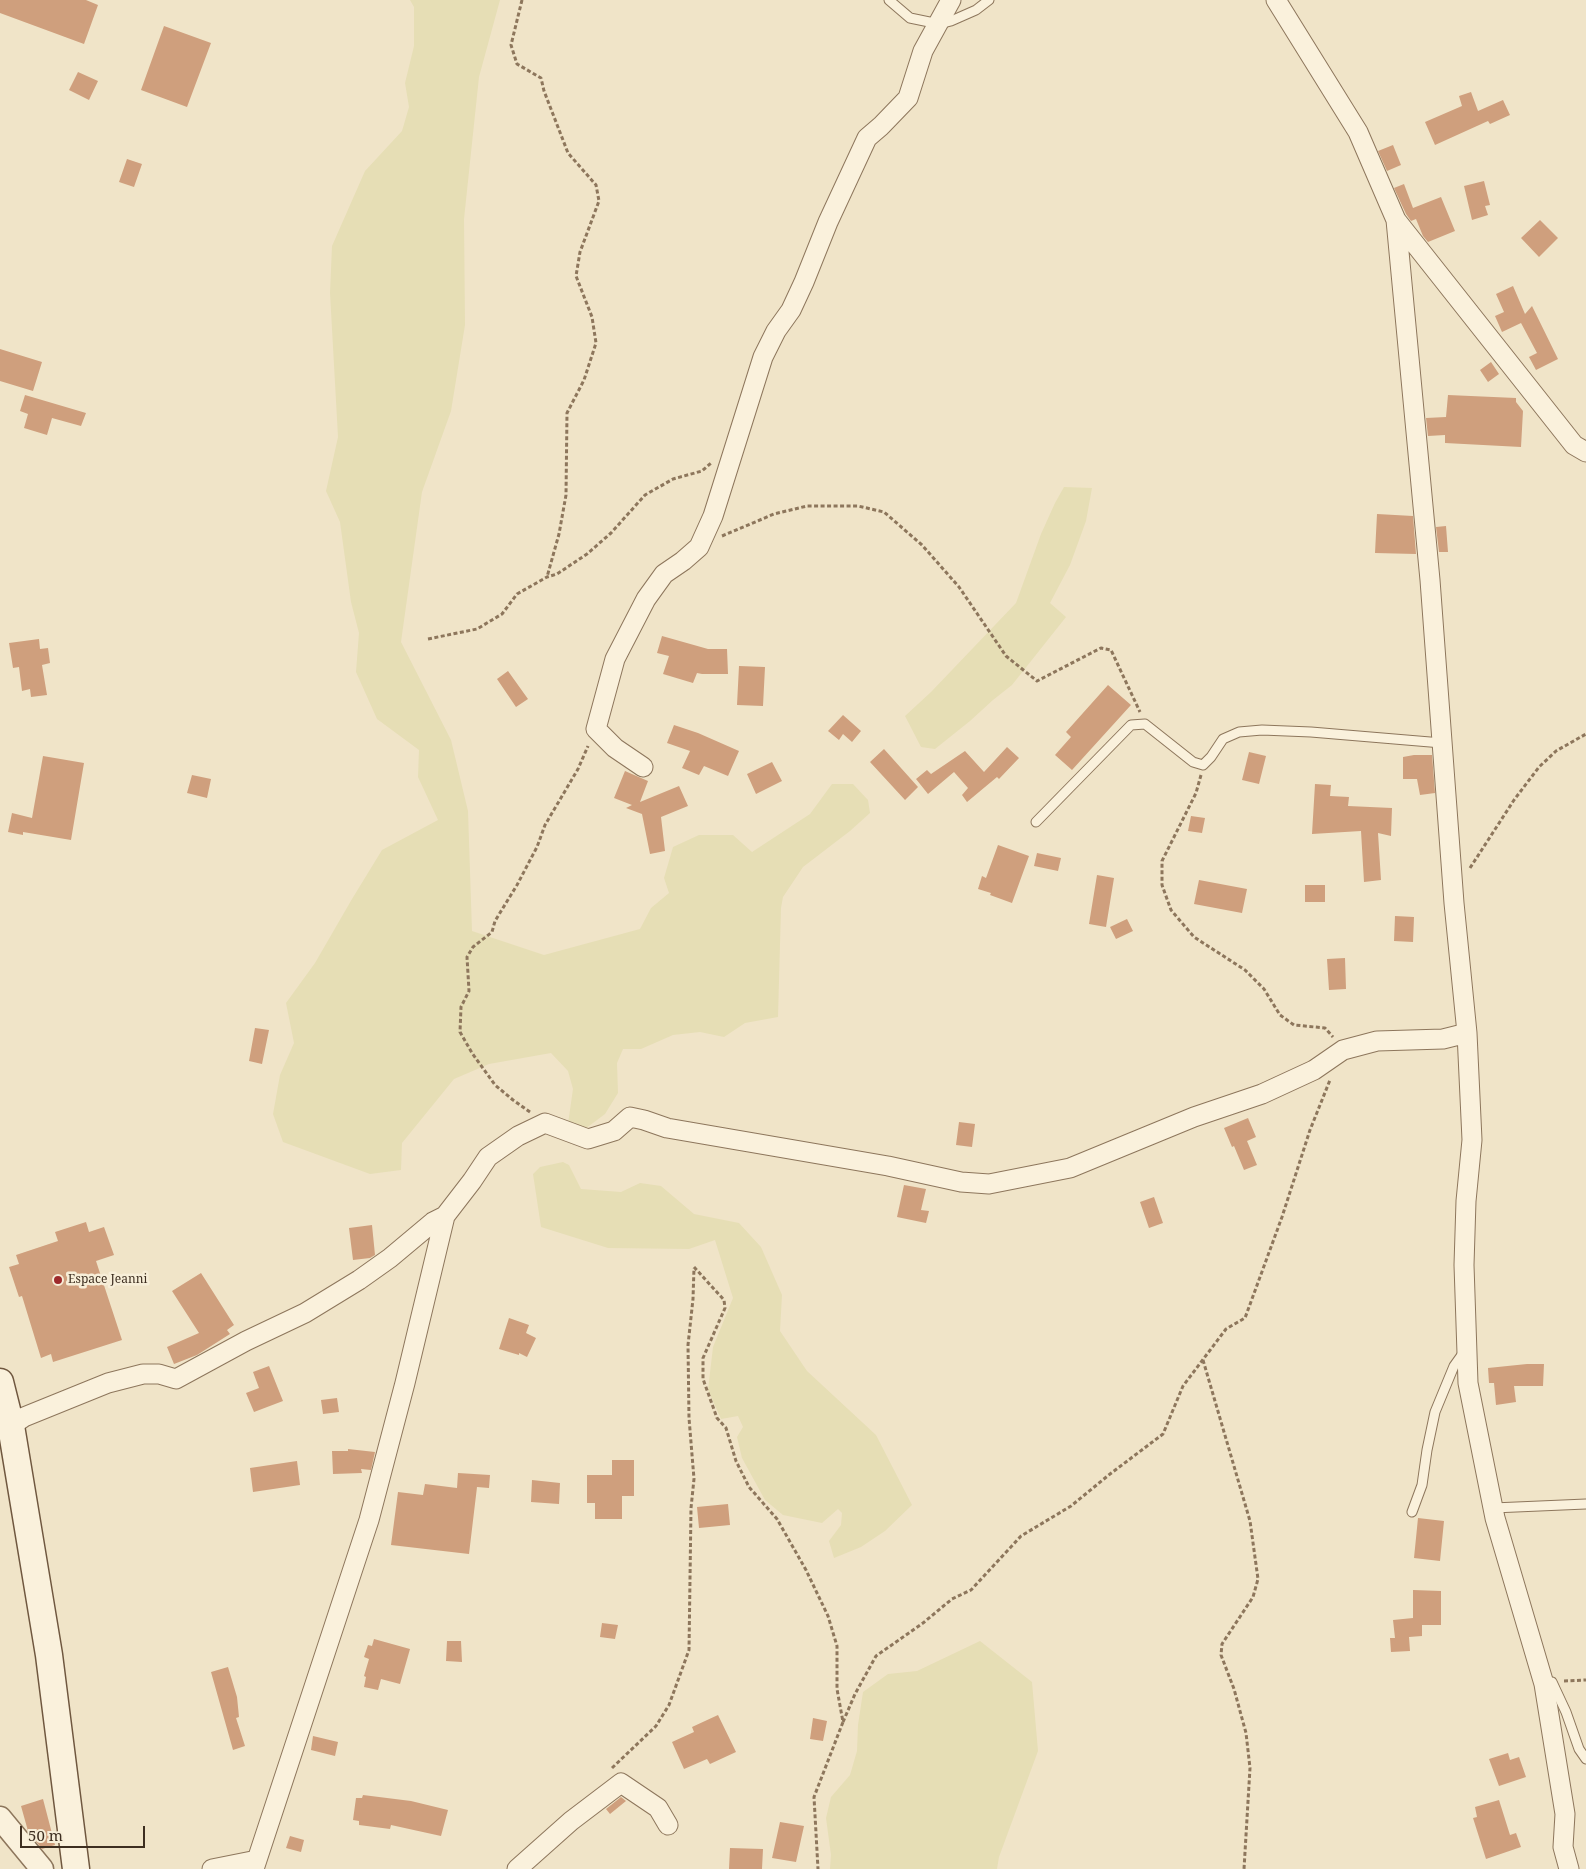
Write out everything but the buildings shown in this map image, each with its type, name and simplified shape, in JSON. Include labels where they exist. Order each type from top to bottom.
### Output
[{"type":"main road","points":[[0,1382],[11,1426],[49,1655],[76,1869]]},
{"type":"street","points":[[643,766],[615,748],[596,729],[615,659],[646,599],[664,574],[699,547],[713,516],[763,357],[776,331],[791,310],[798,296],[828,222],[867,138],[908,98],[923,51],[952,0]]},
{"type":"street","points":[[1276,0],[1358,132],[1396,220],[1574,445],[1586,452]]},
{"type":"street","points":[[1396,220],[1430,580],[1454,903],[1467,1033],[1472,1140],[1466,1201],[1464,1265],[1468,1382],[1493,1508],[1544,1684],[1565,1814],[1563,1847],[1568,1869]]},
{"type":"street","points":[[212,1869],[255,1865],[370,1520],[445,1216],[488,1157],[518,1136],[545,1123],[588,1139],[614,1131],[630,1117],[667,1128],[888,1166],[961,1182],[989,1184],[1070,1168],[1194,1117],[1262,1094],[1314,1070],[1342,1050],[1377,1041],[1443,1039],[1467,1033]]},
{"type":"street","points":[[11,1426],[24,1417],[108,1383],[144,1374],[159,1374],[176,1379],[312,1309],[382,1264],[433,1222],[445,1216]]},
{"type":"street","points":[[517,1869],[571,1821],[621,1783],[658,1808],[668,1824]]},
{"type":"street","points":[[0,1818],[42,1869]]},
{"type":"lane","points":[[889,0],[910,18],[939,24],[976,10],[989,0]]},
{"type":"lane","points":[[1036,822],[1131,725],[1145,724],[1193,762],[1204,765],[1223,739],[1239,732],[1262,730],[1310,732],[1442,743]]},
{"type":"lane","points":[[1412,1512],[1422,1485],[1426,1450],[1435,1412],[1454,1366],[1467,1347]]},
{"type":"lane","points":[[1493,1508],[1586,1504]]},
{"type":"lane","points":[[1552,1682],[1566,1712],[1579,1749],[1586,1759]]},
{"type":"path","points":[[522,0],[511,44],[517,64],[541,78],[544,91],[568,153],[596,185],[599,200],[580,252],[576,276],[592,317],[596,343],[584,380],[567,412],[566,495],[559,534],[547,577]]},
{"type":"path","points":[[428,639],[477,629],[502,614],[517,594],[547,577],[557,574],[587,554],[611,533],[645,496],[673,479],[702,471],[714,461]]},
{"type":"path","points":[[699,547],[774,514],[807,506],[858,506],[884,512],[928,552],[959,587],[1006,656],[1036,681],[1102,648],[1111,650],[1145,724]]},
{"type":"path","points":[[545,1123],[495,1085],[472,1053],[460,1032],[460,1007],[469,991],[467,957],[474,947],[492,932],[504,904],[517,885],[537,847],[545,825],[578,769],[596,729]]},
{"type":"path","points":[[1469,870],[1473,861],[1514,800],[1539,767],[1556,751],[1586,734]]},
{"type":"path","points":[[818,1869],[814,1797],[855,1694],[876,1656],[923,1623],[952,1599],[971,1590],[1021,1536],[1071,1506],[1163,1434],[1183,1386],[1226,1329],[1245,1318],[1282,1217],[1310,1130],[1342,1050],[1325,1028],[1294,1025],[1280,1015],[1264,989],[1245,970],[1194,936],[1171,910],[1162,885],[1162,861],[1196,793],[1204,765]]},
{"type":"path","points":[[609,1771],[656,1726],[669,1705],[688,1650],[691,1508],[694,1479],[688,1345],[694,1267],[724,1300],[725,1308],[703,1358],[703,1379],[717,1418],[726,1428],[736,1461],[749,1487],[777,1519],[806,1570],[828,1616],[837,1646],[836,1689],[843,1722]]},
{"type":"path","points":[[1203,1360],[1250,1521],[1258,1579],[1253,1597],[1222,1644],[1222,1655],[1246,1733],[1250,1768],[1244,1869]]},
{"type":"shaded area","points":[[410,0],[500,0],[479,77],[464,219],[465,325],[451,411],[422,492],[401,642],[451,740],[468,811],[472,931],[544,955],[640,929],[651,908],[669,893],[664,878],[673,847],[699,835],[733,835],[752,852],[810,814],[832,784],[853,784],[868,800],[870,813],[803,867],[783,897],[781,908],[778,1017],[745,1023],[724,1037],[700,1032],[673,1035],[641,1049],[623,1049],[617,1063],[618,1093],[605,1114],[577,1135],[568,1124],[573,1089],[568,1071],[551,1053],[489,1064],[454,1079],[402,1143],[401,1170],[370,1174],[283,1142],[273,1114],[280,1075],[294,1043],[286,1003],[315,963],[382,850],[438,820],[418,777],[419,750],[377,719],[356,672],[359,633],[351,602],[340,522],[326,491],[338,437],[330,293],[332,246],[365,171],[402,131],[409,107],[405,83],[414,46],[414,7]]},
{"type":"shaded area","points":[[1064,487],[1092,488],[1086,521],[1070,565],[1050,603],[1066,617],[1012,685],[935,749],[921,747],[905,716],[931,692],[1016,603],[1041,534]]},
{"type":"shaded area","points":[[563,1162],[569,1165],[581,1189],[621,1192],[640,1183],[661,1186],[694,1214],[739,1223],[761,1247],[782,1295],[780,1331],[807,1371],[876,1435],[912,1505],[885,1531],[861,1547],[834,1558],[829,1541],[841,1525],[842,1513],[838,1509],[822,1523],[783,1515],[765,1500],[742,1458],[737,1437],[743,1427],[738,1416],[721,1419],[708,1390],[713,1347],[733,1298],[715,1240],[689,1249],[608,1248],[541,1227],[533,1174],[540,1167]]},
{"type":"shaded area","points":[[980,1641],[1032,1682],[1038,1751],[999,1857],[997,1869],[830,1869],[831,1855],[826,1818],[831,1797],[850,1775],[857,1751],[858,1725],[863,1692],[888,1674],[917,1671]]},
{"type":"place","name":"Espace Jeanni","points":[[58,1280]]}]
